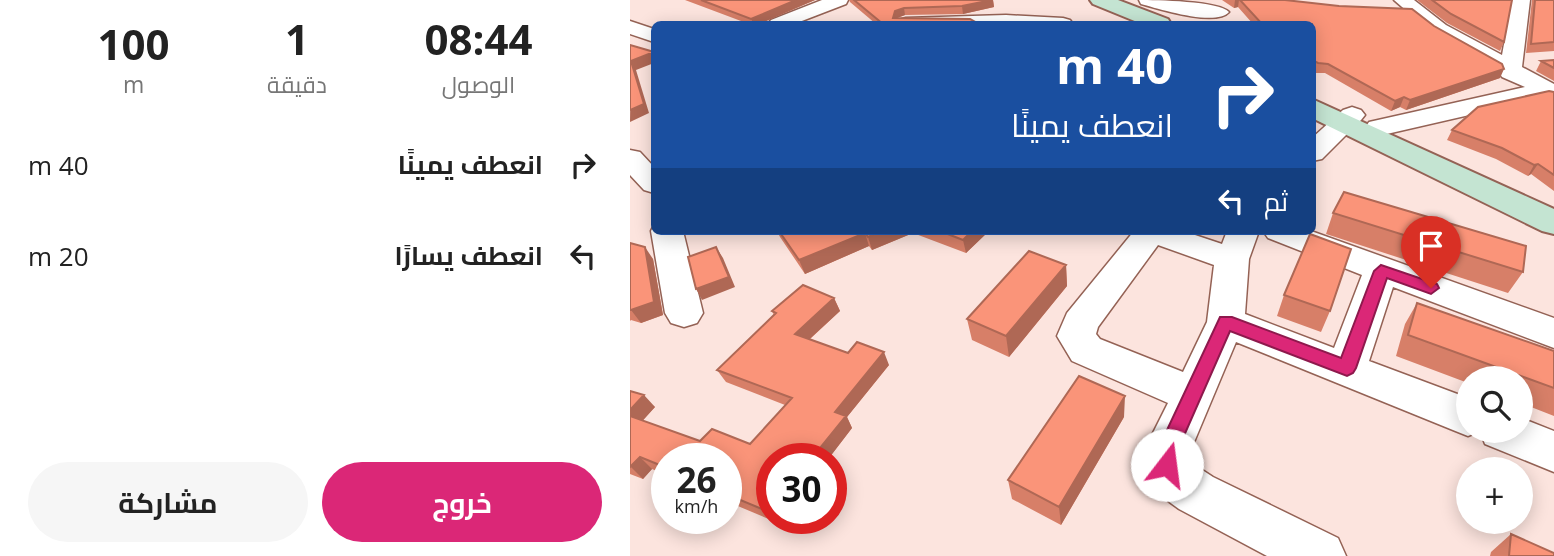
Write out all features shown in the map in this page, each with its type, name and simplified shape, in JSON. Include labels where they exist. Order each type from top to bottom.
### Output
[{"type":"main road","points":[[1075,0],[1126,21]]},
{"type":"main road","points":[[1100,0],[1152,21]]},
{"type":"main road","points":[[1316,98],[1554,223]]},
{"type":"main road","points":[[1316,108],[1358,122],[1554,208]]},
{"type":"street","points":[[786,21],[839,0]]},
{"type":"street","points":[[1148,0],[1182,9],[1221,14]]},
{"type":"street","points":[[1511,68],[1521,0]]},
{"type":"street","points":[[1383,9],[1410,5],[1439,29],[1549,92]]},
{"type":"street","points":[[630,20],[651,27]]},
{"type":"street","points":[[630,27],[651,35]]},
{"type":"street","points":[[1511,68],[1537,62]]},
{"type":"street","points":[[1316,150],[1358,122],[1549,92]]},
{"type":"street","points":[[630,158],[651,181]]},
{"type":"street","points":[[630,196],[651,191]]},
{"type":"street","points":[[668,235],[684,313]]},
{"type":"street","points":[[1148,235],[1080,323],[1076,336],[1086,350],[1192,395]]},
{"type":"street","points":[[1176,235],[1237,245],[1226,322],[1169,447],[1167,465],[1174,478],[1196,493],[1320,556]]},
{"type":"street","points":[[1289,235],[1554,333]]},
{"type":"street","points":[[1347,368],[1381,271]]},
{"type":"street","points":[[1226,322],[1456,412]]},
{"type":"street","points":[[1532,443],[1554,452]]},
{"type":"building","points":[[701,0],[796,0],[751,19]]},
{"type":"building","points":[[854,0],[992,0],[962,6],[904,8],[895,11],[893,18],[974,21],[879,21]]},
{"type":"building","points":[[1240,0],[1285,0],[1339,6],[1412,9],[1434,26],[1502,64],[1504,69],[1410,100],[1404,97],[1395,101],[1328,64],[1316,62],[1316,21],[1259,21]]},
{"type":"building","points":[[1432,0],[1512,0],[1504,42],[1451,14]]},
{"type":"building","points":[[1535,0],[1554,0],[1554,42],[1531,44]]},
{"type":"building","points":[[630,45],[651,53],[631,61],[644,104],[630,110]]},
{"type":"building","points":[[1554,60],[1554,68],[1541,61]]},
{"type":"building","points":[[1554,92],[1554,175],[1538,164],[1534,165],[1502,148],[1452,130],[1478,107]]},
{"type":"building","points":[[1344,192],[1526,246],[1523,272],[1333,213]]},
{"type":"building","points":[[782,235],[860,235],[799,260]]},
{"type":"building","points":[[950,235],[968,235],[963,240]]},
{"type":"building","points":[[1310,235],[1351,249],[1330,311],[1284,295]]},
{"type":"building","points":[[630,243],[645,247],[654,302],[631,310],[630,310]]},
{"type":"building","points":[[716,247],[729,277],[696,289],[688,257]]},
{"type":"building","points":[[1029,251],[1066,265],[1006,336],[967,319]]},
{"type":"building","points":[[803,285],[834,298],[795,334],[848,353],[857,342],[884,352],[835,412],[846,416],[824,443],[756,443],[756,507],[742,501],[742,443],[651,443],[651,461],[640,457],[630,467],[630,416],[700,441],[712,429],[750,444],[792,398],[717,370],[776,313],[772,311]]},
{"type":"building","points":[[1417,303],[1554,351],[1554,388],[1533,380],[1533,366],[1493,366],[1408,335]]},
{"type":"building","points":[[1079,376],[1125,396],[1059,507],[1008,480]]},
{"type":"building","points":[[630,391],[644,395],[630,410]]},
{"type":"building","points":[[1511,534],[1554,553],[1554,556],[1509,556]]},
{"type":"route","points":[[1167,465],[1169,447],[1226,322],[1347,368],[1381,271],[1431,288]]}]
